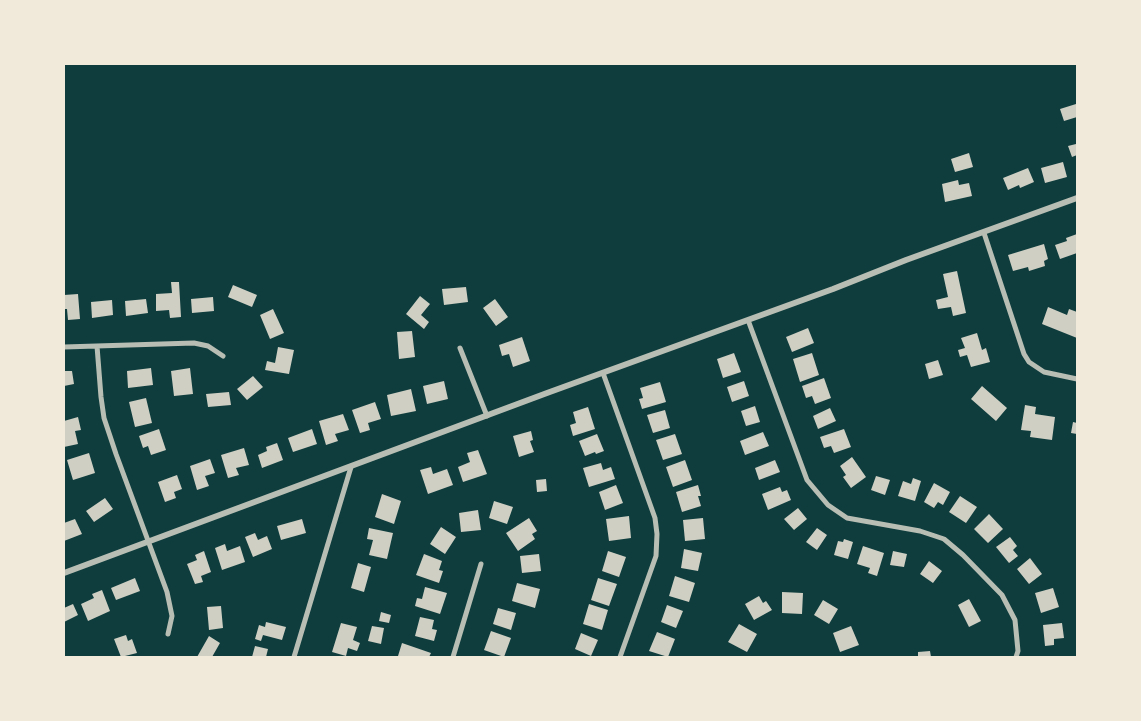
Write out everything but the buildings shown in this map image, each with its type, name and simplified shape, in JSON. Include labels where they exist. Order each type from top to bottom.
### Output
[{"type":"street","points":[[64,573],[1077,198]]},
{"type":"street","points":[[984,233],[1024,354],[1029,362],[1044,372],[1077,379]]},
{"type":"street","points":[[748,320],[807,480],[828,505],[847,518],[920,531],[944,539],[963,554],[1002,595],[1015,620],[1018,651],[1016,657]]},
{"type":"street","points":[[64,347],[194,343],[208,346],[223,356]]},
{"type":"street","points":[[97,346],[104,418],[171,606],[172,616],[168,634]]},
{"type":"street","points":[[460,348],[487,416]]},
{"type":"street","points":[[603,373],[655,518],[658,534],[656,556],[620,657]]},
{"type":"street","points":[[294,657],[351,467]]},
{"type":"street","points":[[453,657],[480,564]]}]
